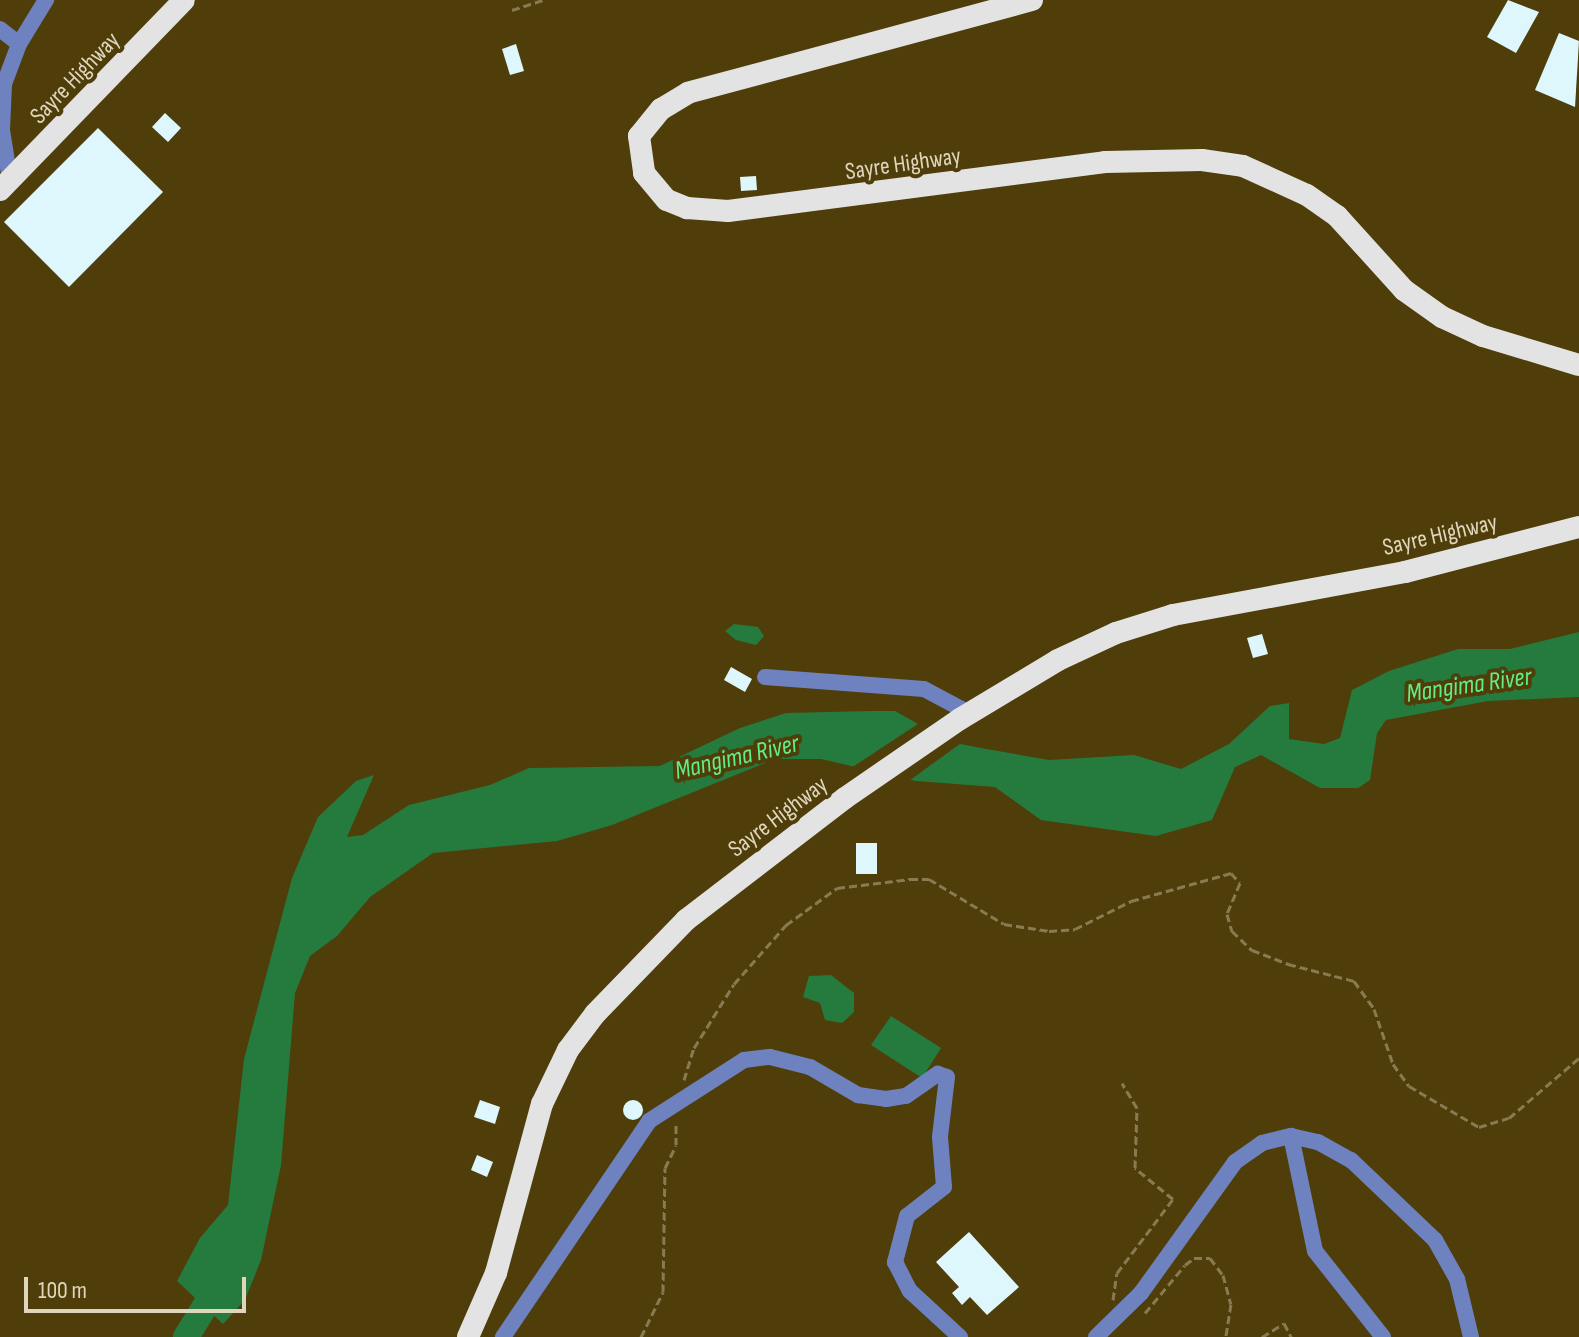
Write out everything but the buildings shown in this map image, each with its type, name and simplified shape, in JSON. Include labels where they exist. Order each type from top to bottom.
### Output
[{"type":"highway","name":"Sayre Highway","points":[[5,185],[184,0]]},
{"type":"highway","name":"Sayre Highway","points":[[1032,0],[688,93],[661,109],[639,136],[644,173],[667,200],[687,208],[728,211],[1105,162],[1202,160],[1243,166],[1307,195],[1337,216],[1404,290],[1442,317],[1483,336],[1579,365]]},
{"type":"highway","name":"Sayre Highway","points":[[468,1337],[496,1273],[542,1104],[568,1050],[595,1014],[686,920],[845,798],[965,716],[1058,660],[1116,633],[1173,615],[1405,572],[1579,527]]},
{"type":"street","points":[[5,185],[1,106],[19,44],[46,0]]},
{"type":"street","points":[[0,29],[19,44]]},
{"type":"street","points":[[765,677],[924,689],[965,716]]},
{"type":"street","points":[[503,1337],[575,1236],[641,1130],[676,1104],[755,1057],[782,1058],[858,1095],[886,1099],[906,1096],[938,1074],[947,1077],[940,1137],[944,1187],[907,1216],[895,1262],[910,1291],[960,1337]]},
{"type":"street","points":[[1104,1335],[1141,1293],[1235,1162],[1262,1143],[1291,1136],[1318,1142],[1351,1160],[1435,1240],[1457,1279],[1471,1337]]},
{"type":"street","points":[[1291,1136],[1315,1251],[1383,1337]]},
{"type":"path","points":[[512,10],[543,0]]},
{"type":"path","points":[[641,1337],[663,1292],[665,1168],[676,1145],[676,1104],[694,1048],[734,984],[786,925],[837,888],[929,879],[1004,924],[1049,931],[1075,929],[1131,901],[1231,873],[1240,883],[1227,914],[1232,931],[1252,950],[1354,981],[1374,1009],[1393,1064],[1409,1086],[1479,1127],[1509,1118],[1579,1058]]},
{"type":"path","points":[[1262,1337],[1284,1323],[1291,1337]]},
{"type":"water","points":[[734,624],[758,627],[764,636],[756,645],[736,640],[725,631]]},
{"type":"water","points":[[1579,632],[1579,697],[1488,701],[1386,720],[1377,733],[1370,780],[1358,788],[1320,788],[1261,755],[1235,767],[1212,820],[1156,836],[1041,820],[995,787],[916,781],[821,759],[775,759],[612,825],[557,841],[433,853],[370,897],[337,936],[310,956],[295,993],[281,1165],[261,1260],[245,1300],[223,1324],[177,1281],[200,1238],[228,1205],[244,1059],[292,878],[318,817],[356,781],[374,775],[347,837],[363,835],[409,805],[490,785],[529,768],[660,766],[740,728],[786,713],[871,711],[895,711],[950,742],[981,748],[1049,760],[1134,755],[1181,769],[1229,744],[1270,706],[1289,703],[1289,739],[1324,744],[1340,738],[1352,690],[1389,671],[1458,649],[1510,649]]},
{"type":"water","points":[[831,975],[854,993],[854,1012],[842,1023],[825,1020],[820,1003],[803,997],[809,976]]},
{"type":"water","points":[[891,1016],[941,1048],[922,1078],[871,1045]]},
{"type":"pier","points":[[924,720],[964,741],[906,783],[848,770]]},
{"type":"waterway","name":"Mangima River","points":[[186,1337],[222,1279]]}]
